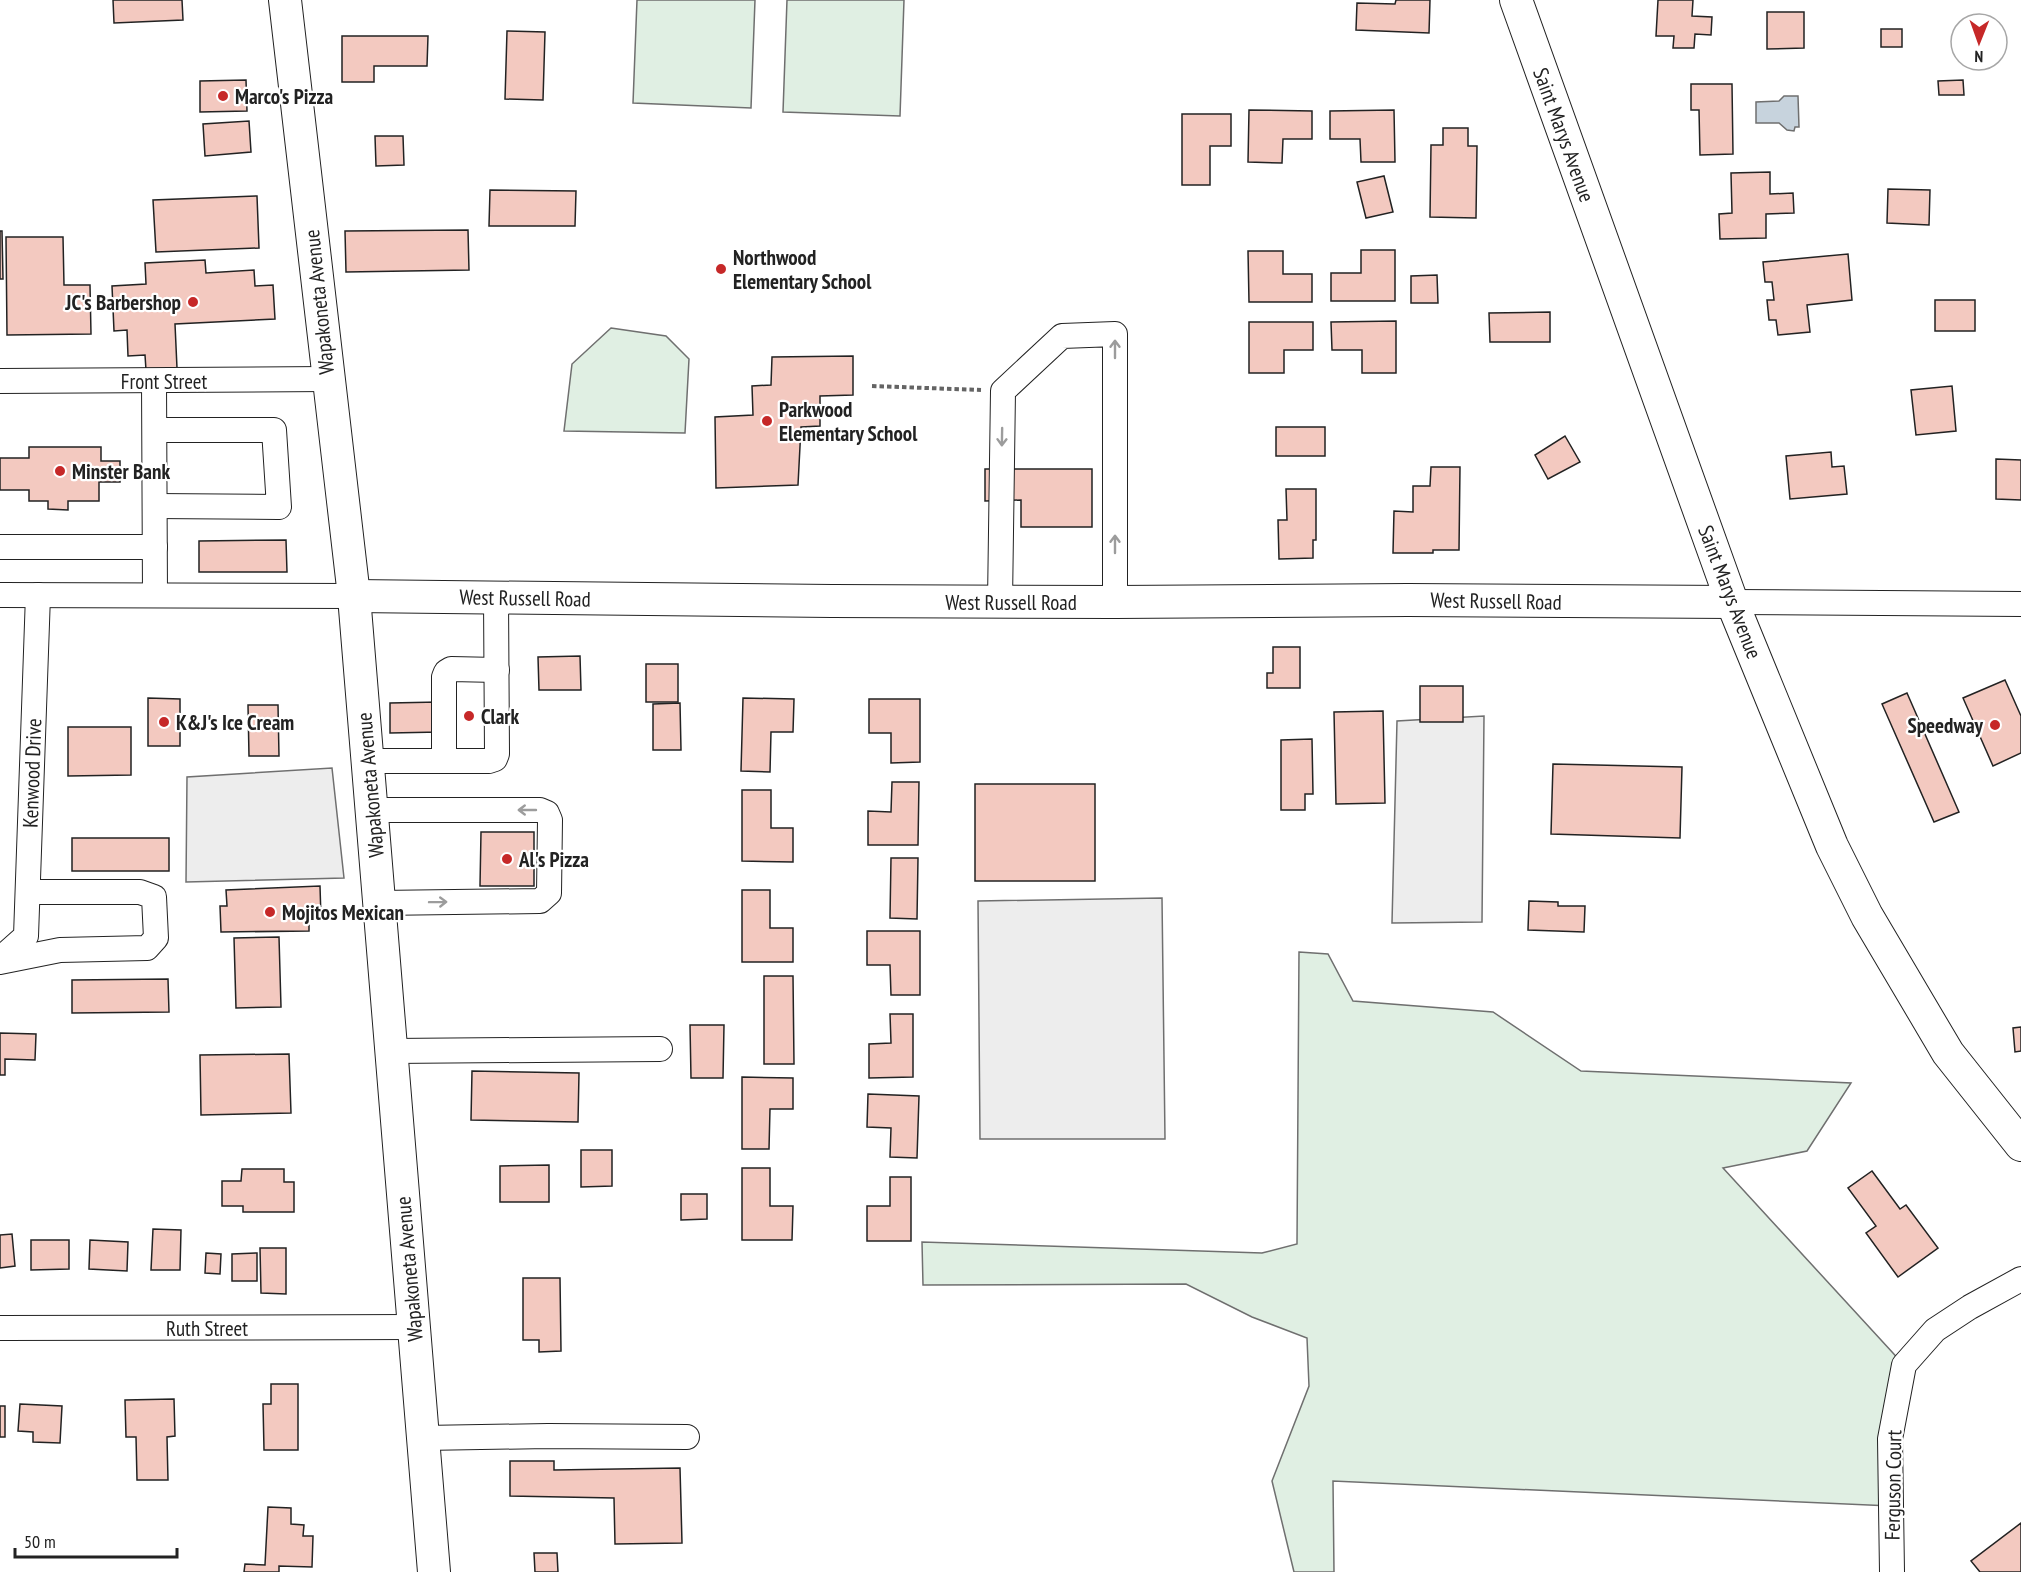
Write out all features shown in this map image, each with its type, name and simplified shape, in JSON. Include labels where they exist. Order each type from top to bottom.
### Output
[{"type":"main road","name":"Wapakoneta Avenue","points":[[285,0],[354,596],[434,1572]]},
{"type":"main road","name":"Saint Marys Avenue","points":[[1516,0],[1732,602],[1821,821],[1867,916],[1948,1053],[2021,1145]]},
{"type":"main road","name":"West Russell Road","points":[[354,596],[1000,602],[1408,600],[1732,602]]},
{"type":"street","points":[[1000,602],[1003,391],[1062,336],[1115,334],[1115,602]]},
{"type":"street","name":"Front Street","points":[[0,381],[328,379]]},
{"type":"street","points":[[154,381],[156,595]]},
{"type":"street","points":[[155,430],[274,430],[279,507],[155,506]]},
{"type":"street","points":[[0,547],[155,548]]},
{"type":"street","name":"West Russell Road","points":[[0,595],[354,596]]},
{"type":"street","name":"Kenwood Drive","points":[[5,956],[26,936],[38,595]]},
{"type":"street","points":[[368,761],[489,761],[495,759],[497,754],[496,598]]},
{"type":"street","name":"West Russell Road","points":[[1732,602],[2021,604]]},
{"type":"street","points":[[444,761],[444,676],[446,672],[451,669],[497,670]]},
{"type":"street","points":[[372,810],[540,810],[547,813],[550,820],[549,893],[540,901],[379,903]]},
{"type":"street","points":[[5,956],[60,950],[147,948],[156,939],[154,897],[140,892],[28,891]]},
{"type":"street","points":[[391,1051],[660,1049]]},
{"type":"street","name":"Ferguson Court","points":[[1892,1572],[1890,1439],[1904,1365],[1935,1330],[2021,1278]]},
{"type":"street","name":"Ruth Street","points":[[0,1328],[413,1327]]},
{"type":"street","points":[[423,1438],[687,1437]]},
{"type":"path","points":[[872,386],[1003,391]]},
{"type":"green space","points":[[637,0],[755,0],[751,108],[633,103]]},
{"type":"green space","points":[[787,0],[904,0],[900,116],[783,112]]},
{"type":"green space","points":[[611,328],[666,336],[689,359],[685,433],[564,431],[572,364]]},
{"type":"green space","points":[[1299,952],[1328,954],[1353,1001],[1493,1012],[1581,1071],[1851,1083],[1807,1151],[1723,1168],[1904,1365],[1891,1506],[1333,1481],[1334,1572],[1294,1572],[1272,1481],[1309,1386],[1307,1338],[1252,1317],[1186,1284],[923,1285],[922,1242],[1262,1253],[1297,1244]]},
{"type":"shaded area","points":[[1784,96],[1798,96],[1799,127],[1795,127],[1794,131],[1787,130],[1779,123],[1756,123],[1756,102],[1779,101]]},
{"type":"shaded area","points":[[1484,716],[1482,922],[1392,923],[1397,721]]},
{"type":"shaded area","points":[[332,768],[344,878],[186,882],[187,777]]},
{"type":"shaded area","points":[[1162,898],[1165,1139],[980,1139],[978,901]]},
{"type":"building","points":[[113,0],[182,0],[183,20],[114,23]]},
{"type":"building","points":[[1396,0],[1430,0],[1429,33],[1356,30],[1357,3],[1395,4]]},
{"type":"building","points":[[1658,0],[1693,0],[1692,16],[1712,17],[1711,35],[1695,34],[1694,48],[1673,48],[1674,36],[1656,36]]},
{"type":"building","points":[[1767,12],[1804,12],[1804,48],[1767,49]]},
{"type":"building","points":[[1881,29],[1902,29],[1902,47],[1881,47]]},
{"type":"building","points":[[507,31],[545,32],[543,100],[505,99]]},
{"type":"building","points":[[342,36],[428,36],[427,66],[374,66],[374,82],[342,82]]},
{"type":"building","name":"Marco's Pizza","points":[[246,80],[247,111],[200,112],[200,81]]},
{"type":"building","points":[[1963,80],[1964,95],[1939,95],[1938,81]]},
{"type":"building","points":[[1691,84],[1732,84],[1733,154],[1700,155],[1699,110],[1691,110]]},
{"type":"building","points":[[1249,110],[1312,111],[1312,139],[1283,139],[1282,163],[1248,162]]},
{"type":"building","points":[[1394,110],[1395,162],[1361,162],[1360,139],[1330,139],[1330,111]]},
{"type":"building","points":[[1182,114],[1231,114],[1231,146],[1210,146],[1210,185],[1182,185]]},
{"type":"building","points":[[249,121],[251,152],[205,156],[203,124]]},
{"type":"building","points":[[1443,128],[1468,128],[1468,146],[1477,146],[1476,218],[1430,217],[1431,145],[1443,145]]},
{"type":"building","points":[[375,136],[403,136],[404,165],[376,166]]},
{"type":"building","points":[[1770,172],[1770,194],[1793,193],[1794,213],[1766,214],[1766,238],[1720,239],[1719,214],[1732,213],[1731,173]]},
{"type":"building","points":[[1384,176],[1393,212],[1366,218],[1357,182]]},
{"type":"building","points":[[1888,189],[1930,190],[1929,225],[1887,223]]},
{"type":"building","points":[[490,190],[576,191],[575,226],[489,226]]},
{"type":"building","points":[[257,196],[259,248],[156,252],[153,200]]},
{"type":"building","points":[[468,230],[469,270],[346,272],[345,231]]},
{"type":"building","points":[[0,231],[2,231],[3,279],[0,279]]},
{"type":"building","points":[[6,237],[63,237],[64,285],[90,285],[91,334],[7,335]]},
{"type":"building","points":[[1361,250],[1395,250],[1395,301],[1331,301],[1331,273],[1361,273]]},
{"type":"building","points":[[1248,251],[1283,251],[1283,274],[1312,274],[1312,302],[1249,302]]},
{"type":"building","points":[[1848,254],[1852,300],[1807,305],[1810,332],[1778,335],[1776,320],[1769,320],[1767,300],[1774,300],[1772,282],[1765,282],[1763,262]]},
{"type":"building","name":"JC's Barbershop","points":[[205,260],[206,273],[254,270],[255,286],[273,285],[275,319],[175,324],[177,368],[146,370],[145,355],[128,356],[127,330],[114,331],[112,286],[146,284],[145,263]]},
{"type":"building","points":[[1437,275],[1438,303],[1411,303],[1411,276]]},
{"type":"building","points":[[1935,300],[1975,300],[1975,331],[1935,331]]},
{"type":"building","points":[[1550,312],[1550,342],[1490,342],[1489,313]]},
{"type":"building","points":[[1396,321],[1396,373],[1362,373],[1362,350],[1332,350],[1331,322]]},
{"type":"building","points":[[1249,322],[1313,322],[1313,350],[1284,350],[1284,373],[1249,373]]},
{"type":"building","name":"Parkwood Elementary School","points":[[853,356],[853,395],[820,396],[820,426],[801,427],[798,485],[716,488],[715,417],[753,415],[752,386],[771,385],[772,357]]},
{"type":"building","points":[[1952,386],[1956,431],[1916,435],[1911,390]]},
{"type":"building","points":[[1276,427],[1325,427],[1325,456],[1276,456]]},
{"type":"building","points":[[1565,436],[1580,462],[1548,479],[1535,455]]},
{"type":"building","name":"Minster Bank","points":[[29,447],[101,447],[101,461],[120,461],[120,482],[99,482],[99,501],[68,501],[68,510],[48,509],[48,501],[29,501],[29,490],[0,490],[0,458],[29,458]]},
{"type":"building","points":[[1831,452],[1832,467],[1844,466],[1847,494],[1790,499],[1786,456]]},
{"type":"building","points":[[1996,459],[2021,460],[2021,500],[1996,499]]},
{"type":"building","points":[[1431,467],[1460,467],[1459,550],[1433,550],[1433,553],[1393,553],[1394,511],[1413,512],[1413,486],[1430,486]]},
{"type":"building","points":[[985,469],[1092,469],[1092,527],[1021,527],[1021,500],[985,501]]},
{"type":"building","points":[[1286,489],[1316,489],[1316,540],[1313,540],[1313,558],[1279,559],[1278,520],[1287,520]]},
{"type":"building","points":[[286,540],[287,572],[199,572],[199,541]]},
{"type":"building","points":[[1273,647],[1300,647],[1300,688],[1267,688],[1267,673],[1273,673]]},
{"type":"building","points":[[580,656],[581,690],[539,690],[538,657]]},
{"type":"building","points":[[646,664],[678,664],[678,702],[646,702]]},
{"type":"building","points":[[2005,680],[2021,716],[2021,753],[1993,766],[1963,698]]},
{"type":"building","points":[[1420,686],[1463,686],[1463,722],[1420,722]]},
{"type":"building","points":[[1907,693],[1959,812],[1934,822],[1882,704]]},
{"type":"building","name":"K&J's Ice Cream","points":[[148,698],[180,699],[180,746],[148,746]]},
{"type":"building","points":[[743,698],[794,699],[793,732],[771,732],[770,772],[741,771]]},
{"type":"building","points":[[869,699],[920,699],[920,762],[891,763],[891,733],[869,733]]},
{"type":"building","points":[[439,702],[440,732],[390,733],[390,703]]},
{"type":"building","points":[[680,703],[681,750],[653,750],[653,704]]},
{"type":"building","points":[[248,705],[278,705],[279,756],[249,756]]},
{"type":"building","points":[[1383,711],[1385,803],[1336,804],[1334,712]]},
{"type":"building","points":[[68,727],[131,727],[131,775],[68,776]]},
{"type":"building","points":[[1312,739],[1313,794],[1305,794],[1305,810],[1281,810],[1281,740]]},
{"type":"building","points":[[1553,764],[1682,767],[1680,838],[1551,834]]},
{"type":"building","points":[[892,782],[919,782],[918,845],[868,845],[868,811],[891,812]]},
{"type":"building","points":[[975,784],[1095,784],[1095,881],[975,881]]},
{"type":"building","points":[[742,790],[771,790],[771,828],[793,828],[793,862],[742,861]]},
{"type":"building","name":"Al's Pizza","points":[[481,832],[534,832],[534,886],[480,886]]},
{"type":"building","points":[[72,838],[169,838],[169,871],[72,871]]},
{"type":"building","points":[[891,858],[918,858],[917,919],[890,918]]},
{"type":"building","name":"Mojitos Mexican","points":[[320,886],[321,918],[309,919],[309,931],[221,932],[220,906],[227,906],[226,890]]},
{"type":"building","points":[[742,890],[770,890],[770,928],[793,928],[793,962],[742,962]]},
{"type":"building","points":[[1529,901],[1558,902],[1558,906],[1585,906],[1584,932],[1528,930]]},
{"type":"building","points":[[867,931],[920,931],[920,995],[891,995],[890,965],[867,965]]},
{"type":"building","points":[[279,937],[281,1007],[236,1008],[234,938]]},
{"type":"building","points":[[764,976],[793,976],[794,1064],[764,1064]]},
{"type":"building","points":[[168,979],[169,1012],[72,1013],[72,980]]},
{"type":"building","points":[[890,1014],[913,1014],[913,1077],[869,1078],[869,1044],[891,1043]]},
{"type":"building","points":[[690,1025],[724,1025],[723,1078],[691,1078]]},
{"type":"building","points":[[2021,1027],[2021,1051],[2015,1052],[2013,1028]]},
{"type":"building","points":[[0,1033],[36,1034],[35,1060],[5,1059],[5,1075],[0,1075]]},
{"type":"building","points":[[289,1054],[291,1113],[201,1115],[200,1055]]},
{"type":"building","points":[[472,1071],[579,1073],[578,1122],[471,1120]]},
{"type":"building","points":[[742,1077],[793,1078],[793,1109],[770,1109],[769,1149],[742,1149]]},
{"type":"building","points":[[868,1094],[919,1096],[917,1158],[890,1157],[891,1128],[867,1127]]},
{"type":"building","points":[[581,1150],[612,1150],[612,1186],[581,1187]]},
{"type":"building","points":[[549,1165],[549,1202],[500,1202],[500,1166]]},
{"type":"building","points":[[742,1168],[770,1168],[770,1206],[793,1206],[792,1240],[742,1240]]},
{"type":"building","points":[[242,1169],[284,1169],[284,1182],[294,1182],[294,1212],[243,1212],[243,1206],[222,1206],[222,1181],[241,1181]]},
{"type":"building","points":[[1872,1171],[1900,1209],[1906,1205],[1938,1248],[1898,1277],[1866,1233],[1876,1226],[1848,1188]]},
{"type":"building","points":[[890,1177],[911,1177],[911,1241],[867,1241],[867,1206],[890,1206]]},
{"type":"building","points":[[681,1194],[707,1194],[707,1219],[681,1220]]},
{"type":"building","points":[[153,1229],[181,1230],[180,1270],[151,1270]]},
{"type":"building","points":[[12,1234],[15,1266],[0,1268],[0,1235]]},
{"type":"building","points":[[31,1240],[69,1240],[69,1269],[31,1270]]},
{"type":"building","points":[[90,1240],[128,1242],[127,1271],[89,1269]]},
{"type":"building","points":[[260,1248],[286,1248],[286,1294],[261,1293]]},
{"type":"building","points":[[206,1253],[221,1254],[220,1274],[205,1273]]},
{"type":"building","points":[[257,1253],[257,1281],[232,1281],[232,1254]]},
{"type":"building","points":[[523,1278],[560,1278],[561,1351],[539,1352],[539,1340],[523,1340]]},
{"type":"building","points":[[271,1384],[298,1384],[298,1450],[264,1450],[263,1404],[271,1404]]},
{"type":"building","points":[[174,1399],[175,1436],[167,1437],[168,1480],[137,1480],[136,1437],[126,1437],[125,1400]]},
{"type":"building","points":[[20,1404],[62,1406],[60,1443],[33,1442],[33,1432],[18,1431]]},
{"type":"building","points":[[0,1406],[5,1406],[5,1437],[0,1437]]},
{"type":"building","points":[[510,1461],[554,1461],[554,1470],[680,1468],[682,1543],[615,1544],[614,1498],[510,1496]]},
{"type":"building","points":[[268,1507],[291,1508],[291,1524],[304,1525],[303,1536],[313,1536],[312,1567],[279,1566],[279,1572],[244,1572],[245,1564],[265,1565]]},
{"type":"building","points":[[2021,1523],[2021,1572],[1980,1572],[1971,1561]]},
{"type":"building","points":[[534,1553],[557,1553],[558,1572],[535,1572]]},
{"type":"place","name":"Marco's Pizza","points":[[223,96]]},
{"type":"place","name":"Northwood Elementary School","points":[[721,269]]},
{"type":"place","name":"JC's Barbershop","points":[[193,302]]},
{"type":"place","name":"Parkwood Elementary School","points":[[767,421]]},
{"type":"place","name":"Minster Bank","points":[[60,471]]},
{"type":"place","name":"Clark","points":[[469,716]]},
{"type":"place","name":"K&J's Ice Cream","points":[[164,722]]},
{"type":"place","name":"Speedway","points":[[1995,725]]},
{"type":"place","name":"Al's Pizza","points":[[507,859]]},
{"type":"place","name":"Mojitos Mexican","points":[[270,912]]}]
